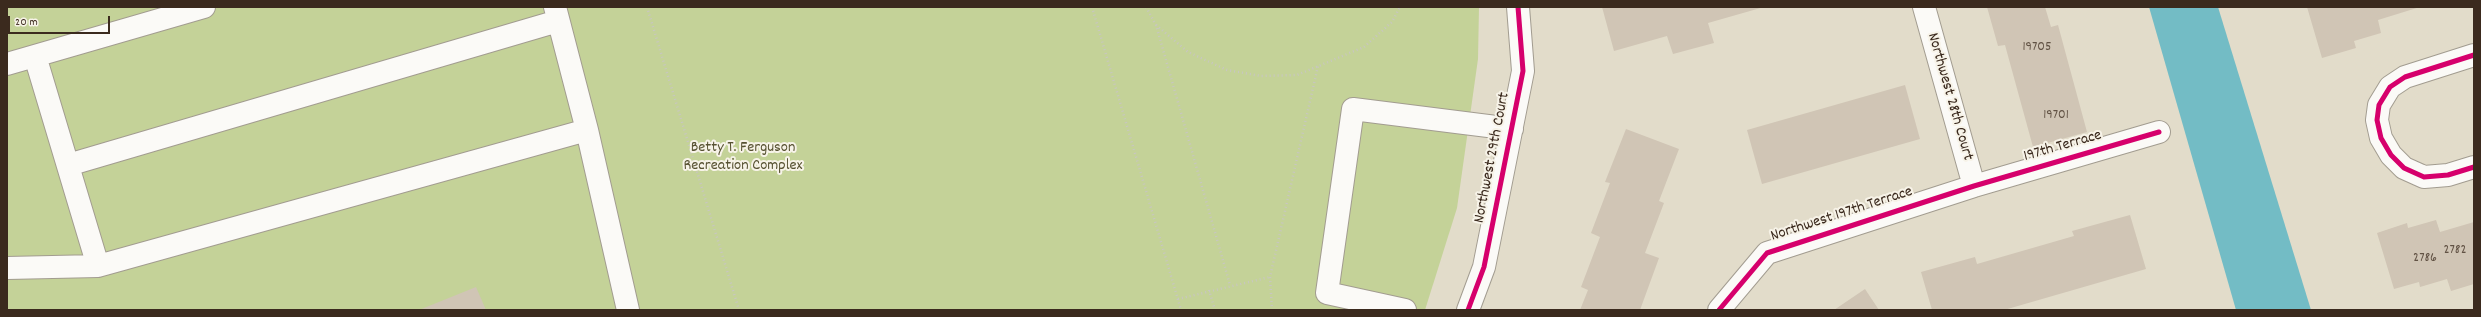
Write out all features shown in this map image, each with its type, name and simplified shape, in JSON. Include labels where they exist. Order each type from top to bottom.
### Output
[{"type":"street","points":[[7,64],[204,7]]},
{"type":"street","name":"Northwest 29th Court","points":[[1468,310],[1484,267],[1523,72],[1518,7]]},
{"type":"street","name":"Northwest 28th Court","points":[[1924,7],[1974,186]]},
{"type":"street","points":[[68,165],[557,14],[587,130],[628,310]]},
{"type":"street","points":[[2474,55],[2405,76],[2390,87],[2379,105],[2377,120],[2381,138],[2391,155],[2404,168],[2424,177],[2448,176],[2474,167]]},
{"type":"street","points":[[34,56],[98,266]]},
{"type":"street","points":[[1405,310],[1327,293],[1353,109],[1512,129]]},
{"type":"street","points":[[7,268],[98,266],[587,130]]},
{"type":"street","name":"197th Terrace","points":[[1974,186],[2159,132]]},
{"type":"street","name":"Northwest 197th Terrace","points":[[1719,310],[1767,253],[1974,186]]},
{"type":"path","points":[[646,7],[738,310]]},
{"type":"path","points":[[1092,7],[1181,310]]},
{"type":"path","points":[[1146,7],[1156,25],[1230,285]]},
{"type":"path","points":[[1156,25],[1188,52],[1227,70],[1261,76],[1297,75],[1364,47],[1392,22],[1400,7]]},
{"type":"path","points":[[1272,310],[1270,277],[1318,66]]},
{"type":"path","points":[[1178,299],[1209,290],[1270,277]]},
{"type":"path","points":[[1209,290],[1215,310]]},
{"type":"green space","name":"Betty T. Ferguson Recreation Complex","points":[[7,7],[1479,7],[1478,59],[1457,208],[1425,310],[7,310]]},
{"type":"water","points":[[2149,7],[2218,7],[2311,310],[2236,310]]},
{"type":"building","points":[[1602,7],[1764,7],[1708,23],[1714,43],[1673,54],[1667,36],[1614,51]]},
{"type":"building","points":[[1987,7],[2045,7],[2051,27],[2058,25],[2087,132],[2033,147],[2005,45],[1998,46]]},
{"type":"building","points":[[2307,7],[2420,7],[2378,20],[2381,33],[2354,41],[2356,48],[2322,58]]},
{"type":"building","points":[[1905,85],[1920,139],[1762,184],[1747,130]]},
{"type":"building","points":[[1626,129],[1679,149],[1659,201],[1664,203],[1645,253],[1659,258],[1640,310],[1580,310],[1588,290],[1581,287],[1600,237],[1591,233],[1610,183],[1605,182]]},
{"type":"building","points":[[2130,215],[2146,269],[2004,310],[1932,310],[1921,272],[1975,257],[1977,264],[2074,236],[2072,231]]},
{"type":"building","points":[[2436,220],[2440,232],[2474,222],[2474,284],[2451,291],[2447,279],[2420,287],[2419,282],[2394,289],[2377,233],[2407,223],[2408,228]]},
{"type":"building","points":[[476,287],[486,310],[419,310]]},
{"type":"building","points":[[1865,289],[1879,310],[1834,310]]},
{"type":"cycle path","points":[[1468,310],[1484,267],[1523,71],[1518,7]]},
{"type":"cycle path","points":[[2474,55],[2405,77],[2390,87],[2379,105],[2377,120],[2381,138],[2391,155],[2404,168],[2424,177],[2448,175],[2474,167]]},
{"type":"cycle path","points":[[1719,310],[1767,253],[1974,186],[2159,132]]}]
